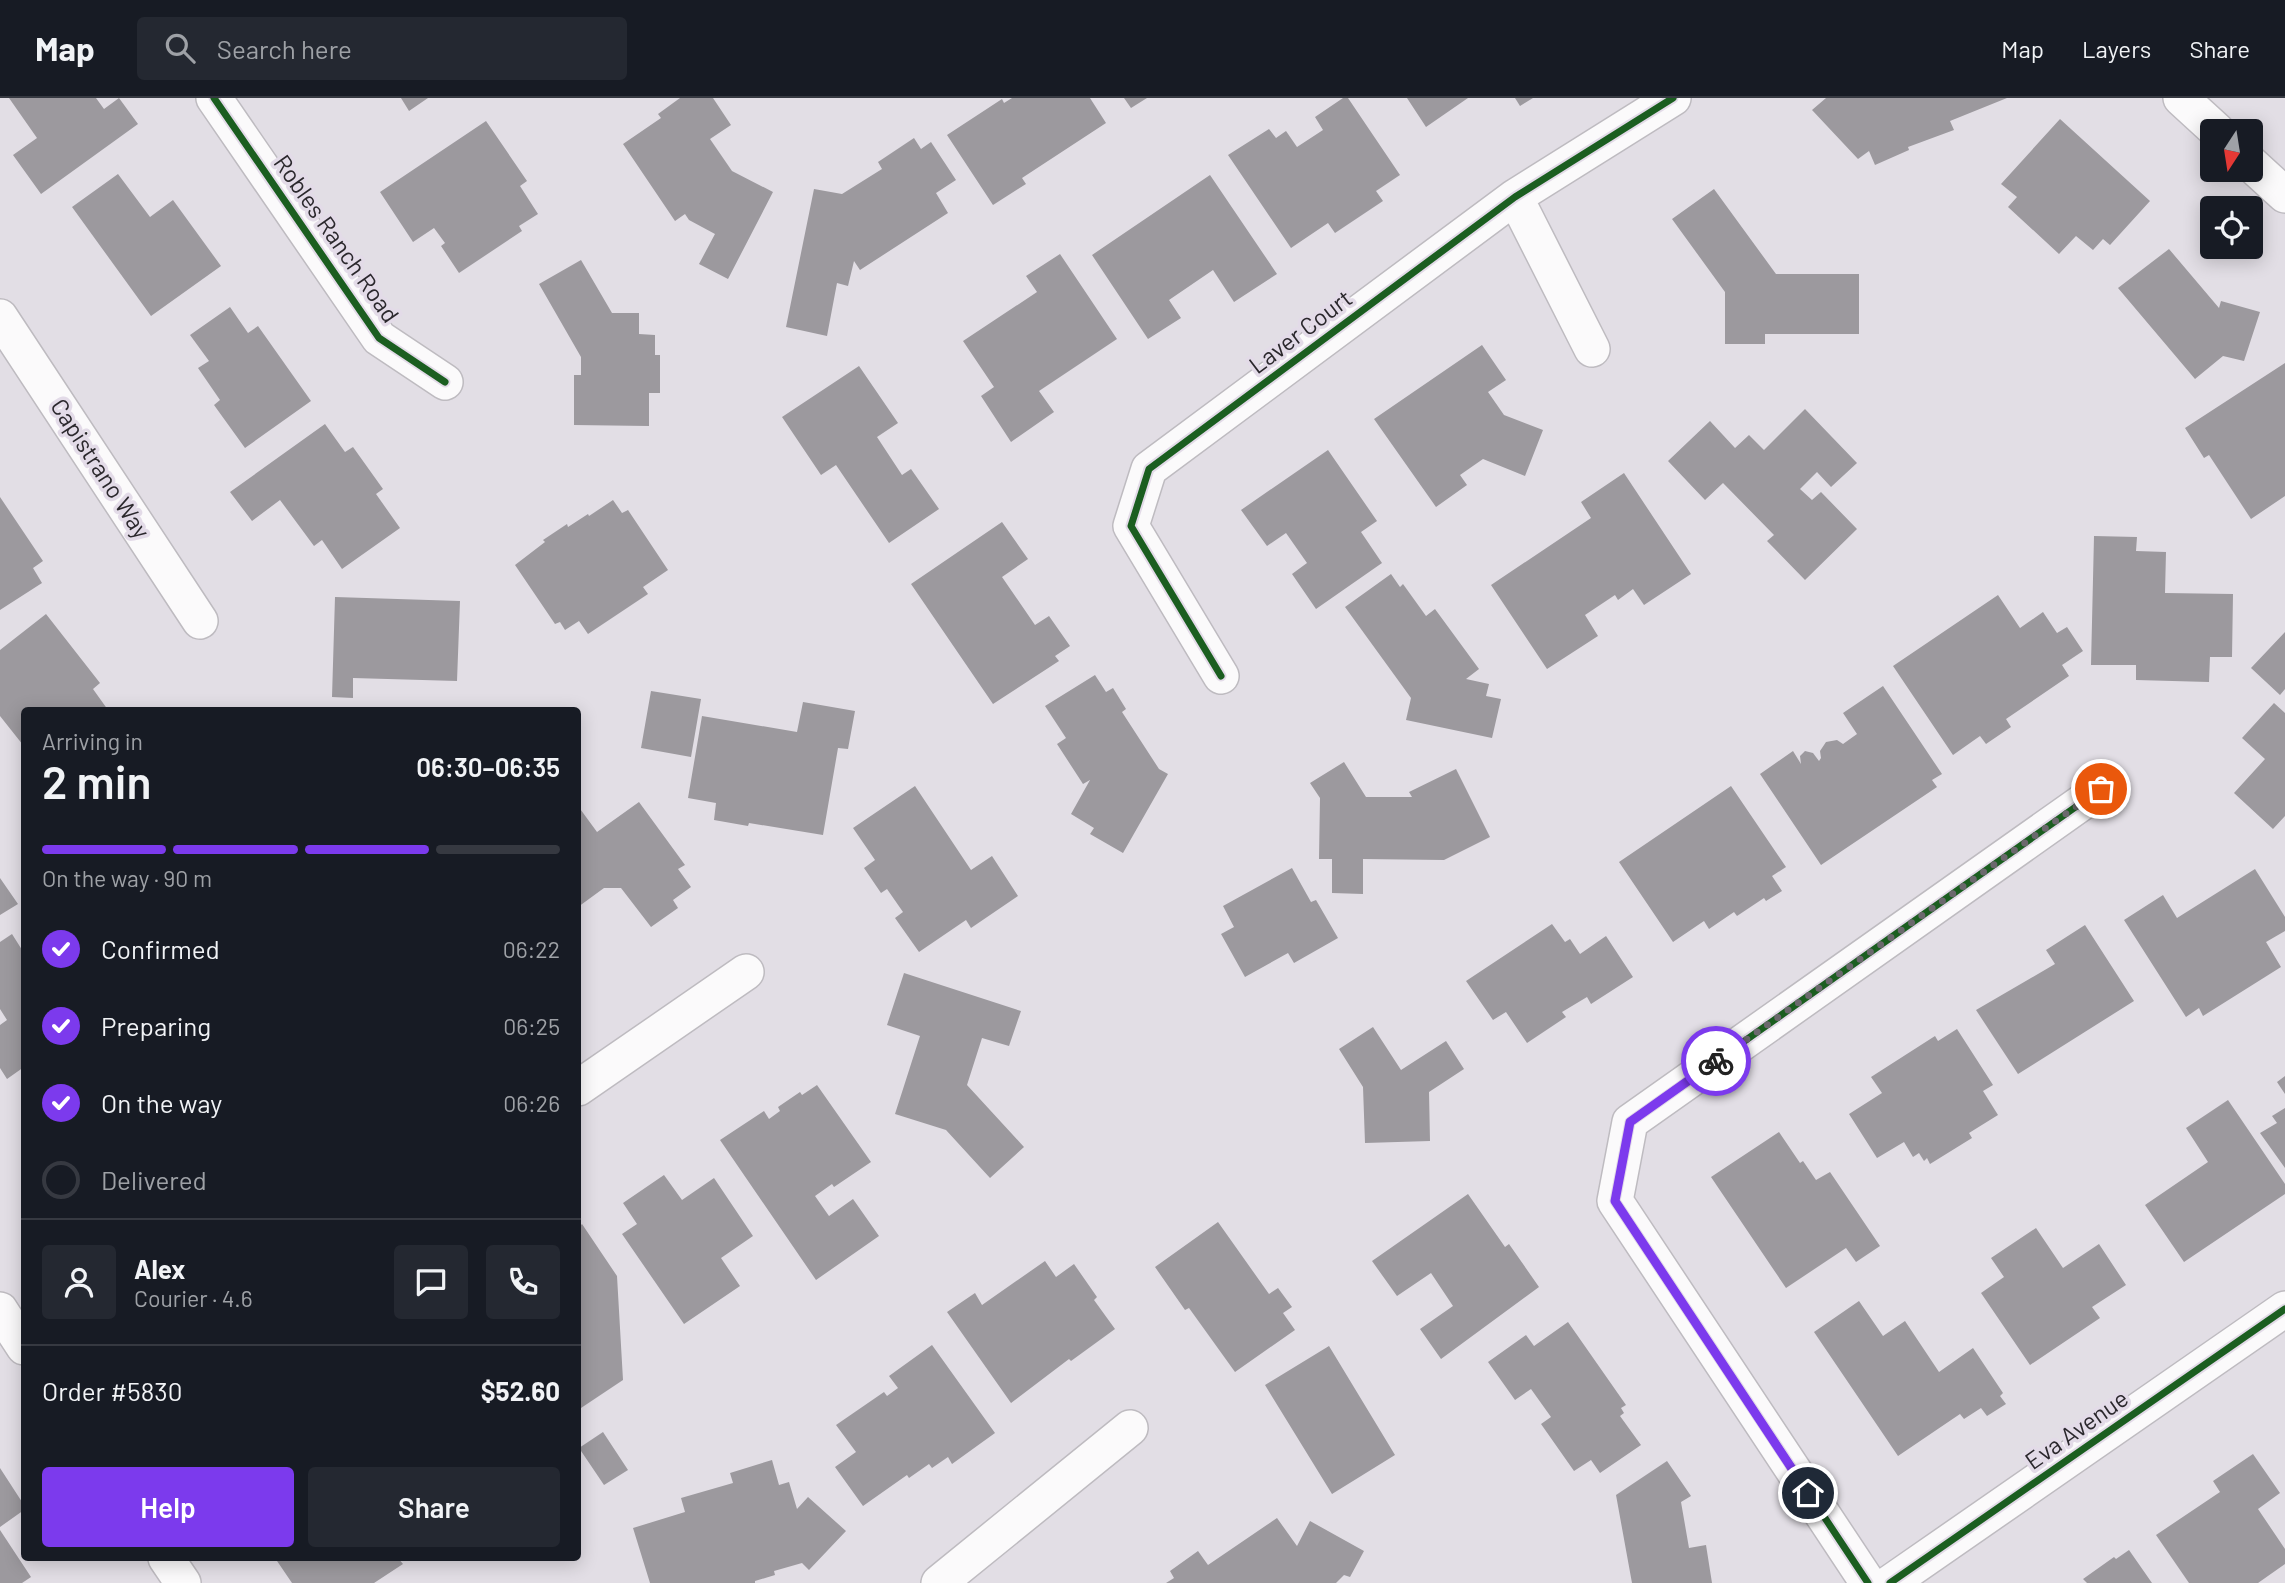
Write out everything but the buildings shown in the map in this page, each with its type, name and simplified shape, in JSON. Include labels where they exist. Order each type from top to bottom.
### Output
[{"type":"street","name":"Robles Ranch Road","points":[[215,98],[379,338],[445,382]]},
{"type":"street","name":"Laver Court","points":[[1221,676],[1131,526],[1149,469],[1515,197],[1673,98]]},
{"type":"street","points":[[2181,98],[2204,119]]},
{"type":"street","points":[[2263,175],[2285,195]]},
{"type":"street","points":[[1515,197],[1592,349]]},
{"type":"street","name":"Capistrano Way","points":[[0,317],[200,621]]},
{"type":"street","points":[[1868,1583],[1615,1201],[1630,1122],[2101,789]]},
{"type":"street","points":[[581,1086],[746,972]]},
{"type":"street","name":"Eva Avenue","points":[[1890,1583],[2285,1309]]},
{"type":"street","points":[[0,1310],[21,1342]]},
{"type":"street","points":[[939,1583],[1130,1428]]},
{"type":"street","points":[[168,1561],[183,1583]]},
{"type":"cycle path","points":[[214,98],[379,338],[445,382]]},
{"type":"cycle path","points":[[1221,676],[1131,526],[1149,469],[1515,197],[1673,98]]},
{"type":"cycle path","points":[[1868,1583],[1615,1201],[1630,1122],[2101,789]]},
{"type":"cycle path","points":[[1890,1583],[2285,1309]]},
{"type":"way so far","points":[[1716,1061],[2101,789]]},
{"type":"route","points":[[1716,1061],[1630,1122],[1615,1201],[1808,1493]]}]
